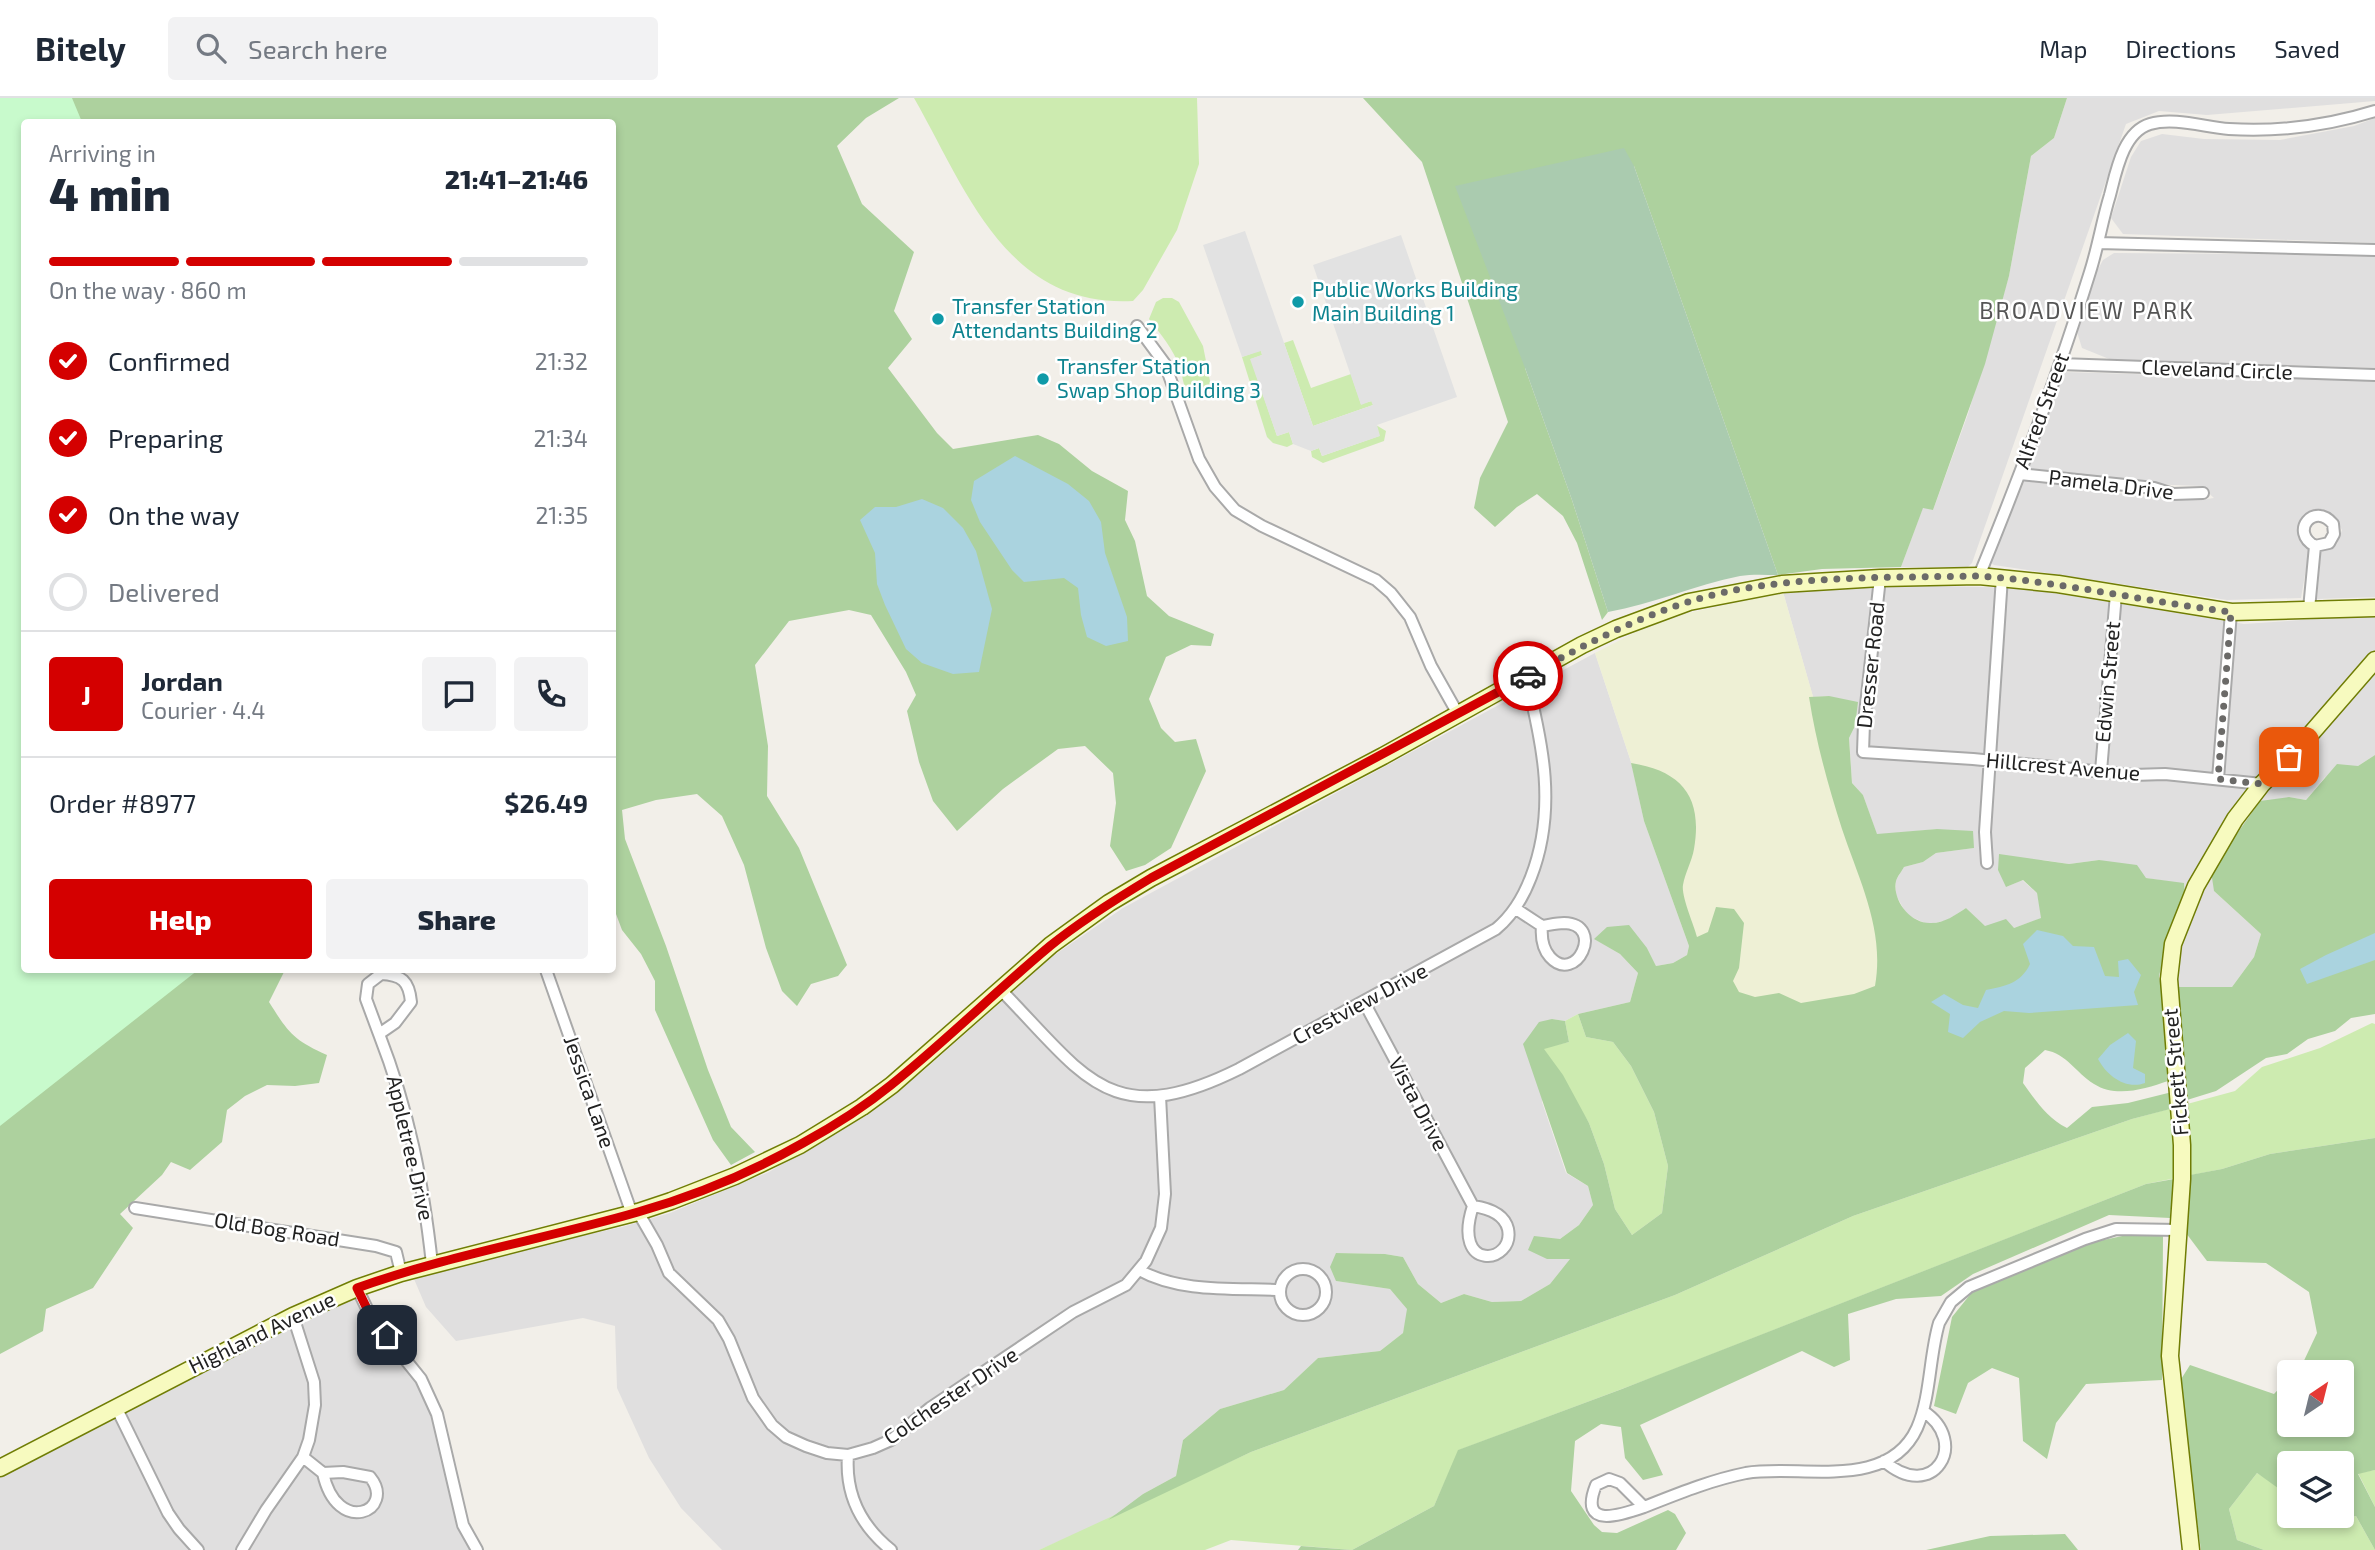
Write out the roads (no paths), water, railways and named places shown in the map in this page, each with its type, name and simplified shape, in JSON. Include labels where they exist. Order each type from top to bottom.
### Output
[{"type":"street","name":"Alfred Street","points":[[1979,576],[2060,364],[2124,152],[2130,140],[2149,124],[2168,122],[2226,129],[2288,129],[2343,121],[2375,111]]},
{"type":"street","points":[[2098,243],[2375,250]]},
{"type":"street","points":[[1138,326],[1165,364],[1199,459],[1215,487],[1236,510],[1262,526],[1377,580],[1391,593],[1410,617],[1431,666],[1458,713]]},
{"type":"street","name":"Cleveland Circle","points":[[2060,364],[2375,375]]},
{"type":"street","name":"Pamela Drive","points":[[2020,474],[2154,488],[2173,494],[2203,493]]},
{"type":"street","points":[[2309,609],[2315,546]]},
{"type":"street","name":"Highland Avenue","points":[[0,1468],[293,1316],[357,1288],[432,1264],[635,1213],[736,1176],[820,1133],[892,1085],[1051,945],[1109,903],[1616,629],[1689,601],[1782,584],[1979,576],[2231,612],[2375,608]]},
{"type":"street","name":"Dresser Road","points":[[1863,752],[1880,578]]},
{"type":"street","points":[[1987,863],[1985,832],[2001,578]]},
{"type":"street","name":"Edwin Street","points":[[2101,771],[2116,594]]},
{"type":"street","points":[[2218,779],[2231,612]]},
{"type":"street","name":"Fickett Street","points":[[2191,1550],[2170,1356],[2182,1180],[2182,1145],[2169,979],[2171,956],[2181,921],[2208,863],[2235,818],[2262,784],[2302,744],[2375,660]]},
{"type":"street","name":"Crestview Drive","points":[[1000,989],[1083,1075],[1115,1092],[1160,1096],[1208,1085],[1496,929],[1516,909],[1538,857],[1546,810],[1547,787],[1542,745],[1526,677]]},
{"type":"street","name":"Hillcrest Avenue","points":[[1863,752],[2133,775],[2165,774],[2262,784]]},
{"type":"street","points":[[1516,909],[1542,926],[1566,923],[1576,926],[1584,935],[1586,948],[1578,960],[1565,965],[1554,961],[1547,954],[1541,934],[1542,926]]},
{"type":"street","name":"Jessica Lane","points":[[548,973],[635,1213],[661,1257]]},
{"type":"street","name":"Appletree Drive","points":[[379,1034],[404,1014],[411,1002],[410,990],[404,980],[394,975],[381,974],[368,984],[366,999],[404,1103],[426,1208],[432,1264]]},
{"type":"street","name":"Vista Drive","points":[[1364,1002],[1473,1206]]},
{"type":"street","name":"Colchester Drive","points":[[661,1257],[669,1273],[718,1320],[729,1339],[753,1398],[772,1425],[786,1437],[827,1453],[848,1455],[873,1448],[891,1440],[930,1408],[1073,1312],[1126,1285],[1139,1270],[1161,1228],[1165,1202],[1160,1096]]},
{"type":"street","points":[[1473,1206],[1492,1211],[1507,1224],[1509,1235],[1505,1247],[1494,1255],[1484,1256],[1474,1251],[1469,1243],[1467,1233],[1473,1206]]},
{"type":"street","name":"Old Bog Road","points":[[135,1208],[376,1246],[396,1252],[401,1273]]},
{"type":"street","points":[[1644,1507],[1620,1483],[1609,1479],[1597,1485],[1591,1498],[1594,1509],[1603,1517],[1614,1518],[1644,1507],[1707,1483],[1739,1475],[1770,1471],[1855,1470],[1884,1461],[1910,1440],[1923,1411],[1939,1323],[1959,1293],[1979,1281],[2105,1231],[2138,1228],[2178,1230]]},
{"type":"street","points":[[1300,1269],[1315,1272],[1321,1278],[1326,1292],[1316,1311],[1303,1315],[1295,1313],[1284,1304],[1280,1290],[1286,1276],[1300,1269]]},
{"type":"street","points":[[1139,1270],[1152,1277],[1178,1284],[1280,1290]]},
{"type":"street","points":[[357,1288],[371,1317],[421,1379],[437,1414],[463,1525],[477,1550]]},
{"type":"street","points":[[242,1550],[303,1457],[314,1416],[315,1394],[311,1372],[293,1316]]},
{"type":"street","points":[[116,1406],[168,1513],[179,1530],[198,1550]]},
{"type":"street","points":[[1884,1461],[1906,1475],[1916,1477],[1926,1475],[1936,1468],[1944,1457],[1946,1445],[1933,1417],[1923,1411]]},
{"type":"street","points":[[848,1455],[847,1471],[852,1503],[862,1520],[891,1550]]},
{"type":"street","points":[[303,1457],[323,1473],[330,1494],[341,1509],[361,1513],[371,1507],[378,1496],[376,1484],[370,1477],[352,1472],[323,1473]]},
{"type":"water","points":[[1015,456],[1068,484],[1089,501],[1101,522],[1105,553],[1127,617],[1128,641],[1106,646],[1087,637],[1078,588],[1064,578],[1024,582],[1012,570],[980,522],[971,500],[974,481]]},
{"type":"water","points":[[922,499],[943,508],[963,528],[976,551],[992,609],[979,672],[953,674],[922,663],[906,649],[877,584],[875,553],[860,520],[875,507],[896,507]]},
{"type":"water","points":[[2037,930],[2063,936],[2073,946],[2094,947],[2105,976],[2119,977],[2118,961],[2128,959],[2141,975],[2134,992],[2138,1005],[2029,1013],[2004,1011],[1980,1022],[1963,1038],[1948,1032],[1950,1014],[1931,1002],[1944,994],[1963,1005],[1978,1008],[1986,990],[2012,983],[2022,976],[2030,964],[2023,944]]},
{"type":"water","points":[[2375,933],[2375,960],[2307,984],[2300,969]]},
{"type":"water","points":[[2128,1033],[2136,1041],[2133,1068],[2145,1074],[2145,1083],[2138,1085],[2118,1080],[2106,1071],[2098,1059],[2110,1045]]},
{"type":"place","name":"Public Works Building Main Building 1","points":[[1298,302]]},
{"type":"place","name":"Transfer Station Attendants Building 2","points":[[938,319]]},
{"type":"place","name":"Transfer Station Swap Shop Building 3","points":[[1043,379]]},
{"type":"district","name":"BROADVIEW PARK","points":[[2087,311]]}]
